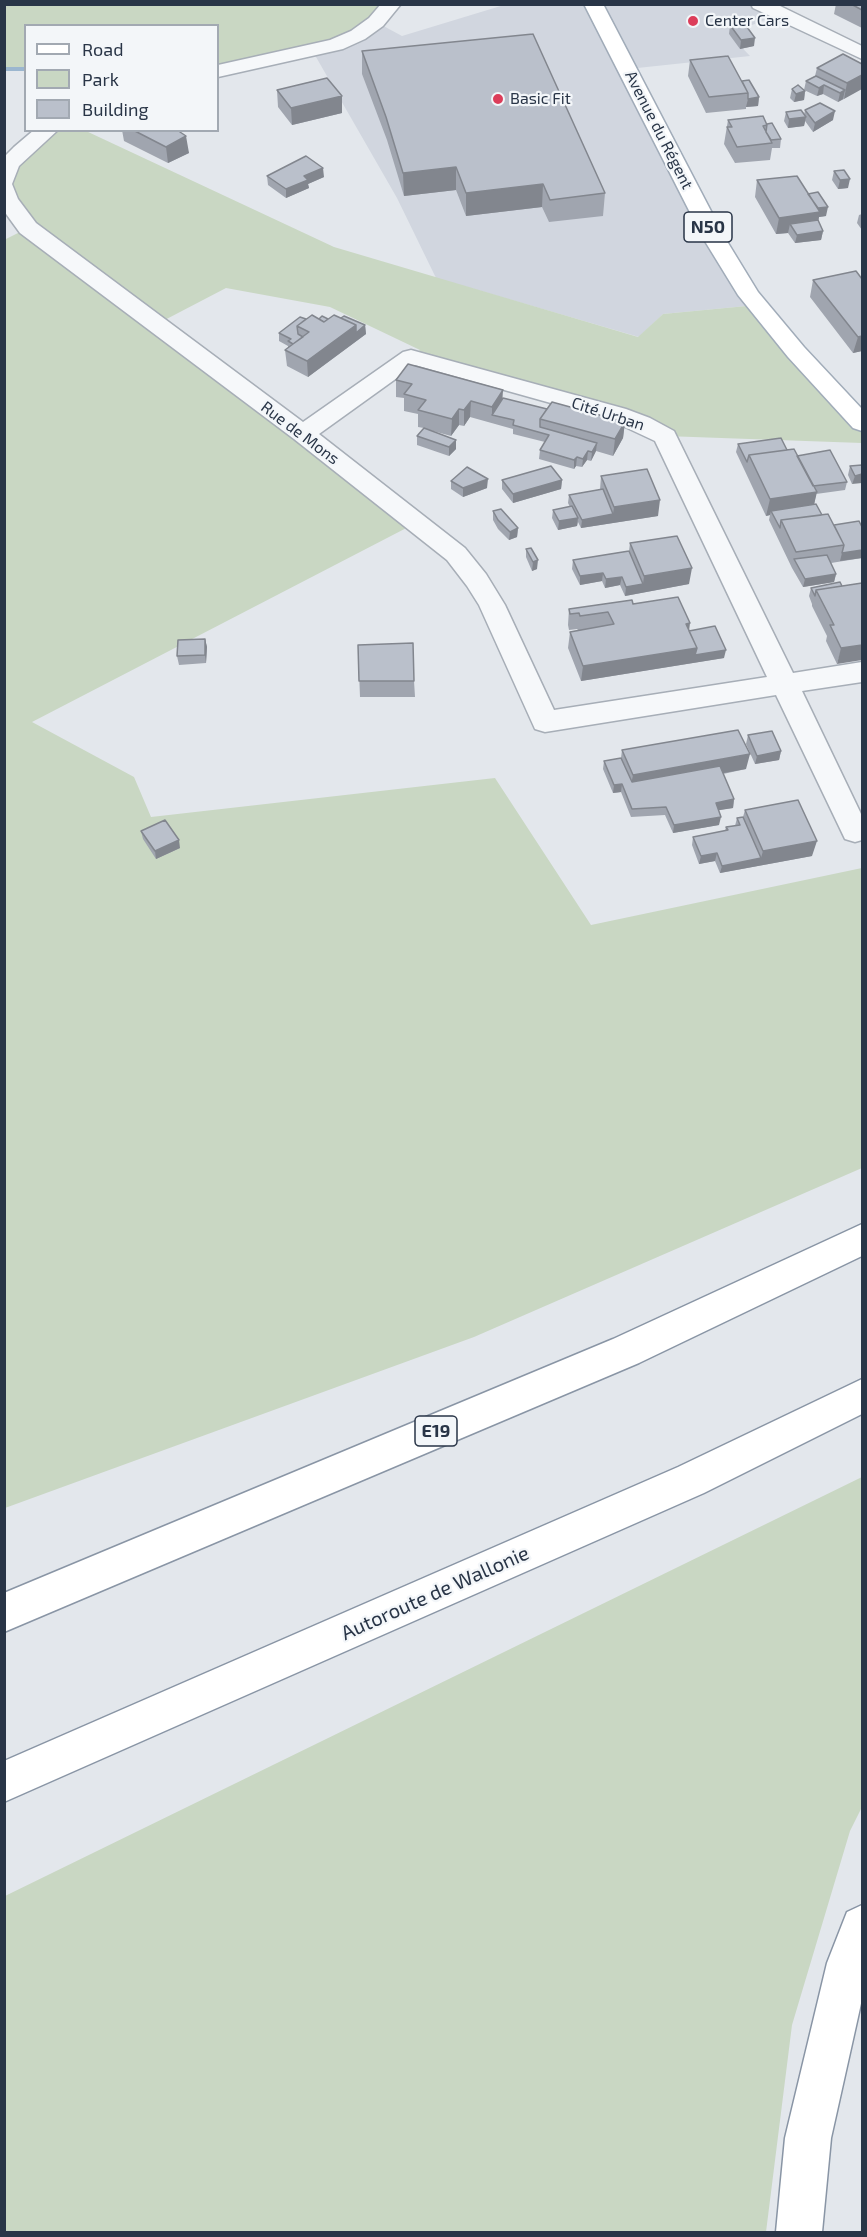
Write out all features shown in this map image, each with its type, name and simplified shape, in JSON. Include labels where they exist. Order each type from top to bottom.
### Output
[{"type":"main road","name":"Avenue du Régent","points":[[592,4],[714,238],[749,295],[796,352],[862,423]]},
{"type":"main road","name":"E19","points":[[4,1613],[626,1351],[862,1239]]},
{"type":"main road","name":"Autoroute de Wallonie","points":[[4,1782],[691,1480],[862,1396]]},
{"type":"main road","points":[[799,2232],[808,2138],[849,1963],[862,1927]]},
{"type":"street","points":[[219,71],[336,45],[358,35],[376,22],[392,4]]},
{"type":"street","points":[[760,4],[862,53]]},
{"type":"street","points":[[4,181],[9,165],[21,151],[45,132]]},
{"type":"street","name":"Rue de Mons","points":[[4,188],[7,200],[28,228],[303,434],[456,554],[477,580],[492,605],[545,722],[785,685]]},
{"type":"street","name":"Cité Urban","points":[[303,434],[411,357],[617,414],[665,436],[855,831]]},
{"type":"street","points":[[785,685],[862,672]]},
{"type":"shaded area","points":[[760,4],[780,14],[729,34],[750,56],[628,69],[757,305],[663,314],[639,337],[436,278],[397,198],[312,50],[376,22],[402,36],[504,5]]},
{"type":"green space","points":[[4,5],[392,5],[336,45],[219,71],[219,24],[24,24],[24,69],[5,69]]},
{"type":"green space","points":[[47,132],[88,132],[334,247],[638,337],[663,314],[757,305],[796,352],[862,423],[862,443],[665,436],[411,357],[420,350],[330,307],[226,288],[157,324],[416,523],[32,722],[134,777],[151,817],[495,778],[591,925],[862,868],[862,1168],[474,1337],[5,1508],[4,240],[28,228],[5,181]]},
{"type":"green space","points":[[862,1477],[862,1807],[850,1831],[792,2025],[766,2232],[5,2232],[5,1896]]},
{"type":"building","points":[[851,4],[862,4],[862,10]]},
{"type":"building","points":[[744,23],[755,38],[741,40],[730,25]]},
{"type":"building","points":[[533,34],[605,193],[550,200],[543,184],[466,193],[456,167],[403,173],[362,51]]},
{"type":"building","points":[[843,54],[862,64],[862,75],[847,83],[817,68]]},
{"type":"building","points":[[728,56],[748,93],[709,97],[690,60]]},
{"type":"building","points":[[816,76],[845,90],[840,93],[824,85],[819,88],[806,81]]},
{"type":"building","points":[[327,78],[342,96],[291,108],[277,90]]},
{"type":"building","points":[[749,80],[759,97],[748,99],[748,93],[742,81]]},
{"type":"building","points":[[798,85],[805,91],[796,94],[792,89]]},
{"type":"building","points":[[820,103],[835,111],[815,123],[805,110]]},
{"type":"building","points":[[801,110],[806,117],[789,119],[786,112]]},
{"type":"building","points":[[763,116],[767,125],[763,126],[772,143],[737,147],[727,127],[732,127],[728,120]]},
{"type":"building","points":[[772,123],[781,139],[771,140],[766,132],[767,124]]},
{"type":"building","points":[[137,132],[180,132],[186,136],[166,147]]},
{"type":"building","points":[[306,156],[323,168],[304,176],[308,180],[286,189],[267,176]]},
{"type":"building","points":[[844,170],[850,179],[840,180],[834,171]]},
{"type":"building","points":[[797,176],[820,212],[779,218],[757,180]]},
{"type":"building","points":[[818,192],[828,207],[818,208],[808,194]]},
{"type":"building","points":[[818,220],[823,231],[797,235],[790,224]]},
{"type":"building","points":[[856,271],[862,279],[862,336],[858,337],[813,280]]},
{"type":"building","points":[[312,315],[324,322],[334,315],[356,325],[307,361],[285,350],[309,332],[297,326]]},
{"type":"building","points":[[322,316],[328,319],[324,322],[319,319]]},
{"type":"building","points":[[344,316],[365,325],[356,333],[356,325],[341,318]]},
{"type":"building","points":[[300,317],[306,319],[297,326],[298,334],[303,337],[293,344],[288,341],[291,339],[279,333]]},
{"type":"building","points":[[408,364],[503,390],[492,407],[471,401],[464,410],[459,409],[452,419],[418,410],[426,400],[404,394],[412,384],[396,380]]},
{"type":"building","points":[[503,398],[547,409],[540,419],[540,427],[597,443],[592,452],[588,451],[583,459],[577,457],[574,460],[540,450],[549,435],[513,425],[514,420],[492,415]]},
{"type":"building","points":[[552,402],[625,422],[615,439],[540,419]]},
{"type":"building","points":[[424,428],[456,440],[449,447],[417,436]]},
{"type":"building","points":[[781,438],[787,450],[749,455],[747,462],[738,444]]},
{"type":"building","points":[[794,449],[817,492],[770,499],[749,455]]},
{"type":"building","points":[[830,450],[847,482],[813,486],[797,456]]},
{"type":"building","points":[[862,465],[862,474],[855,476],[850,466]]},
{"type":"building","points":[[551,466],[562,480],[513,494],[502,480]]},
{"type":"building","points":[[467,467],[488,479],[463,488],[451,481]]},
{"type":"building","points":[[647,469],[660,500],[614,507],[601,476]]},
{"type":"building","points":[[603,489],[613,514],[582,520],[569,495]]},
{"type":"building","points":[[816,504],[822,515],[781,520],[780,528],[771,511]]},
{"type":"building","points":[[572,506],[578,518],[559,521],[553,510]]},
{"type":"building","points":[[501,509],[518,528],[510,532],[498,520],[493,511]]},
{"type":"building","points":[[828,514],[844,545],[796,552],[781,520]]},
{"type":"building","points":[[859,521],[862,527],[862,550],[842,553],[844,545],[834,525]]},
{"type":"building","points":[[677,536],[692,568],[644,576],[630,543]]},
{"type":"building","points":[[531,548],[538,560],[533,562],[526,549]]},
{"type":"building","points":[[629,551],[643,584],[626,587],[622,577],[606,579],[603,573],[580,576],[573,560]]},
{"type":"building","points":[[827,555],[836,574],[805,579],[794,559]]},
{"type":"building","points":[[840,582],[842,586],[816,590],[815,596],[811,588]]},
{"type":"building","points":[[862,583],[862,645],[841,648],[830,625],[834,625],[816,590]]},
{"type":"building","points":[[678,597],[690,623],[686,624],[697,648],[583,666],[570,632],[614,624],[608,612],[580,616],[579,613],[570,614],[569,609],[632,600],[633,604]]},
{"type":"building","points":[[715,626],[726,650],[695,655],[697,648],[689,631]]},
{"type":"building","points":[[205,639],[205,655],[177,656],[178,640]]},
{"type":"building","points":[[413,643],[414,681],[359,681],[358,645]]},
{"type":"building","points":[[738,730],[750,754],[633,775],[622,750]]},
{"type":"building","points":[[772,731],[781,751],[757,756],[748,735]]},
{"type":"building","points":[[621,758],[632,782],[720,766],[734,799],[716,803],[721,817],[674,825],[666,807],[632,809],[622,784],[614,785],[604,761]]},
{"type":"building","points":[[798,800],[817,841],[763,851],[745,810]]},
{"type":"building","points":[[743,817],[761,858],[722,866],[717,853],[701,856],[693,837],[728,830],[726,827],[740,825],[737,818]]},
{"type":"building","points":[[165,820],[179,840],[155,851],[141,831]]},
{"type":"waterway","points":[[4,69],[24,69]]},
{"type":"place","name":"Center Cars","points":[[693,21]]},
{"type":"place","name":"Basic Fit","points":[[498,99]]}]
